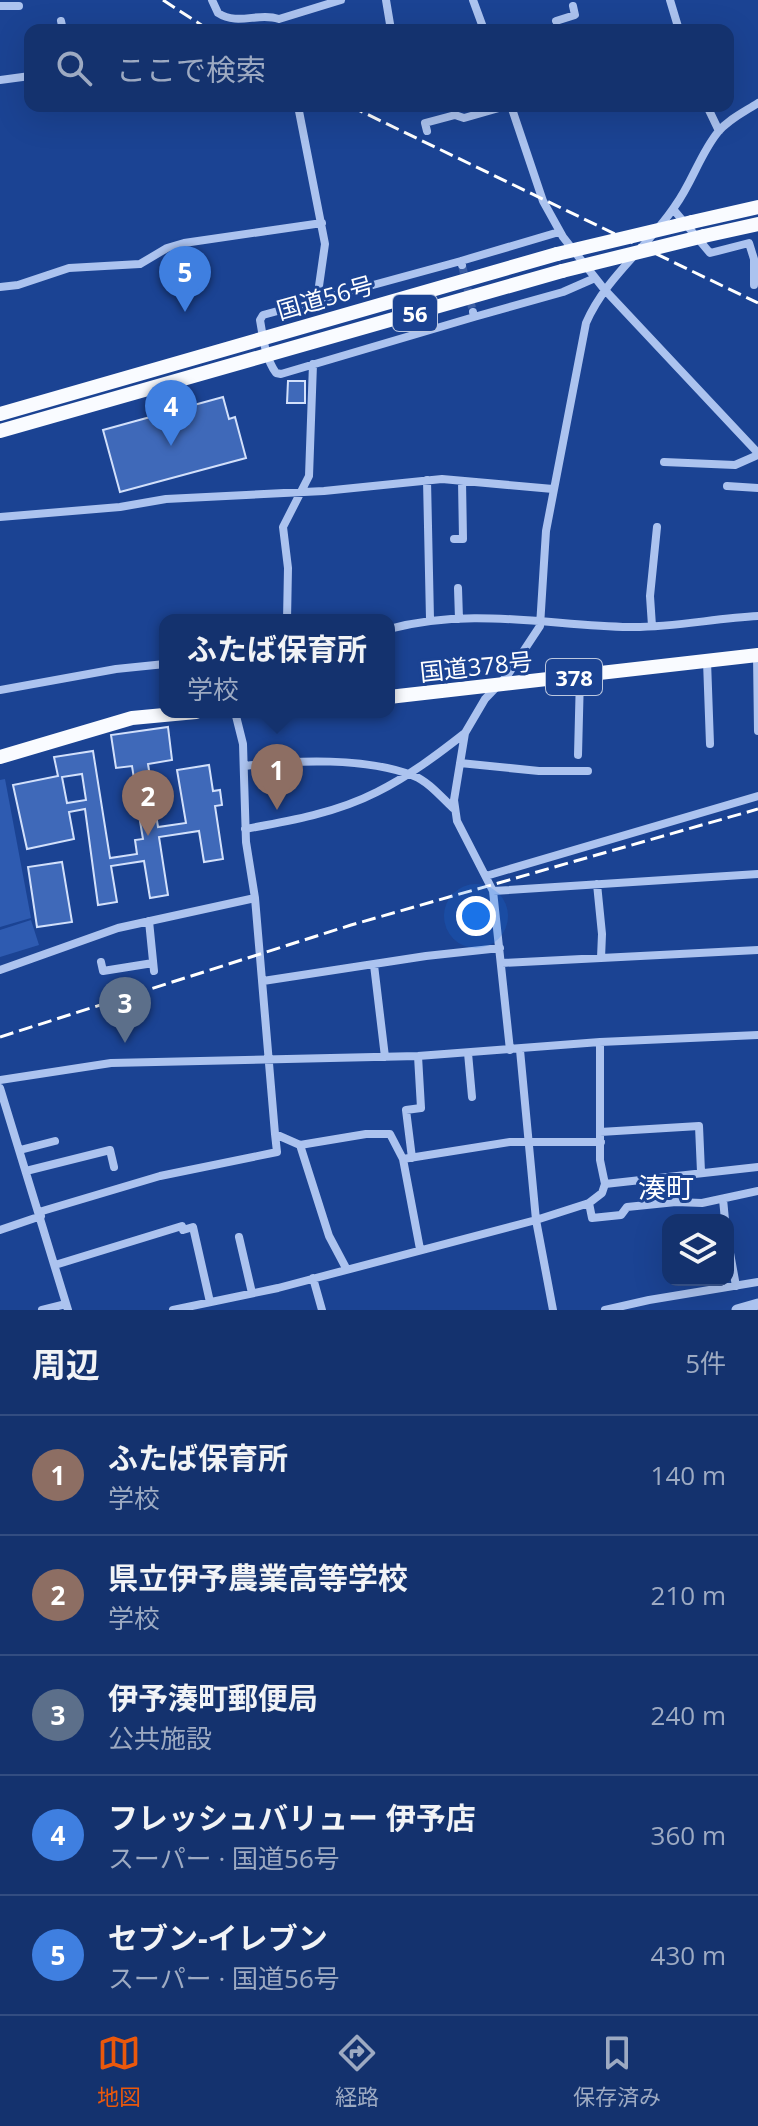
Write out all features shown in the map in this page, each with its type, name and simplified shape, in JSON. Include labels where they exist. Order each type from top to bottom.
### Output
[{"type":"highway","name":"国道56号","points":[[0,414],[557,254],[758,207]]},
{"type":"highway","name":"国道56号","points":[[0,431],[562,271],[758,224]]},
{"type":"highway","name":"国道378号","points":[[395,696],[758,655]]},
{"type":"highway","points":[[0,757],[132,718],[159,715]]},
{"type":"street","points":[[212,0],[218,13],[235,20],[279,19],[341,0]]},
{"type":"street","points":[[386,0],[390,24]]},
{"type":"street","points":[[473,0],[482,24]]},
{"type":"street","points":[[670,0],[677,24]]},
{"type":"street","points":[[0,6],[19,6]]},
{"type":"street","points":[[556,22],[575,15],[573,6]]},
{"type":"street","points":[[279,19],[280,24]]},
{"type":"street","points":[[0,80],[24,77]]},
{"type":"street","points":[[453,808],[465,733],[485,699],[507,676],[534,638],[541,620],[546,531],[586,323],[604,289],[673,209],[719,131],[758,103]]},
{"type":"street","points":[[299,112],[322,223],[324,261],[317,300]]},
{"type":"street","points":[[427,131],[425,123],[455,115],[464,118],[486,112]]},
{"type":"street","points":[[511,112],[543,201],[559,232],[604,289],[758,454],[735,465],[664,462]]},
{"type":"street","points":[[710,112],[719,131]]},
{"type":"street","points":[[673,209],[710,253],[749,243],[754,259],[754,285]]},
{"type":"street","points":[[0,287],[18,285],[69,268],[140,264],[167,248],[184,243],[322,223]]},
{"type":"street","points":[[559,232],[461,263],[260,317],[272,368],[281,374],[474,315],[563,292],[595,278]]},
{"type":"street","points":[[287,614],[288,568],[283,527],[309,476],[313,364]]},
{"type":"street","points":[[0,517],[120,507],[166,499],[427,480],[553,489]]},
{"type":"street","points":[[427,480],[430,619]]},
{"type":"street","points":[[454,539],[463,539],[462,481]]},
{"type":"street","points":[[727,486],[758,488]]},
{"type":"street","points":[[652,626],[650,596],[657,527]]},
{"type":"street","points":[[458,588],[459,619]]},
{"type":"street","points":[[395,628],[430,619],[541,620],[621,627],[758,616]]},
{"type":"street","points":[[758,655],[758,731]]},
{"type":"street","points":[[707,661],[710,744]]},
{"type":"street","points":[[0,690],[116,669],[159,665]]},
{"type":"street","points":[[578,755],[580,676]]},
{"type":"street","points":[[0,1230],[160,1176],[277,1152],[255,898],[245,829],[243,744],[236,718]]},
{"type":"street","points":[[245,829],[308,817],[375,794],[408,775],[465,733]]},
{"type":"street","points":[[245,766],[292,761],[333,762],[408,775],[417,777],[453,808],[470,851],[493,891],[536,1220],[553,1310]]},
{"type":"street","points":[[460,763],[539,771],[588,771]]},
{"type":"street","points":[[486,876],[758,796]]},
{"type":"street","points":[[493,891],[758,874]]},
{"type":"street","points":[[597,884],[601,958]]},
{"type":"street","points":[[0,970],[118,928],[255,898]]},
{"type":"street","points":[[101,962],[103,971],[153,967],[149,921]]},
{"type":"street","points":[[263,981],[500,948]]},
{"type":"street","points":[[502,963],[758,950]]},
{"type":"street","points":[[374,965],[385,1057]]},
{"type":"street","points":[[0,1080],[111,1063],[418,1056],[600,1042],[758,1035]]},
{"type":"street","points":[[173,1310],[313,1278],[536,1220],[589,1203],[602,1193],[605,1184],[600,1160],[600,1042]]},
{"type":"street","points":[[468,1053],[472,1097]]},
{"type":"street","points":[[418,1056],[421,1108],[406,1110],[407,1159],[420,1249]]},
{"type":"street","points":[[0,1088],[67,1307],[42,1310]]},
{"type":"street","points":[[407,1159],[510,1142],[600,1137],[699,1126],[701,1172]]},
{"type":"street","points":[[275,1134],[300,1145],[329,1138],[385,1133],[390,1134],[407,1159]]},
{"type":"street","points":[[20,1150],[55,1141]]},
{"type":"street","points":[[300,1145],[329,1236],[346,1268]]},
{"type":"street","points":[[26,1171],[110,1150],[114,1167]]},
{"type":"street","points":[[605,1184],[758,1167]]},
{"type":"street","points":[[589,1203],[592,1218],[621,1215],[627,1207],[723,1199],[758,1191]]},
{"type":"street","points":[[723,1199],[724,1214]]},
{"type":"street","points":[[55,1265],[182,1226],[183,1230],[193,1227],[210,1302]]},
{"type":"street","points":[[239,1237],[252,1293]]},
{"type":"street","points":[[734,1275],[736,1286]]},
{"type":"street","points":[[313,1278],[322,1310]]},
{"type":"street","points":[[605,1310],[758,1282]]},
{"type":"street","points":[[737,1310],[758,1304]]},
{"type":"shaded area","points":[[5,779],[31,918],[0,927],[0,780]]},
{"type":"shaded area","points":[[31,920],[39,945],[0,957],[0,930]]},
{"type":"building","points":[[288,381],[305,381],[305,403],[287,403]]},
{"type":"building","points":[[223,397],[229,419],[235,417],[246,458],[120,492],[103,430]]},
{"type":"building","points":[[168,727],[172,760],[148,764],[158,827],[186,823],[177,770],[209,765],[213,791],[220,790],[222,805],[215,806],[223,859],[204,862],[199,831],[159,837],[168,895],[150,898],[144,861],[111,866],[117,902],[98,905],[85,809],[69,812],[74,839],[27,849],[13,785],[58,776],[54,757],[93,751],[110,858],[137,854],[135,840],[143,839],[138,809],[132,810],[130,798],[137,797],[132,766],[116,768],[111,735]],"holes":[[[82,774],[86,800],[67,803],[62,777]]]},
{"type":"building","points":[[62,862],[72,922],[37,927],[28,867]]},
{"type":"tunnel","points":[[462,265],[473,312]]},
{"type":"railway","points":[[163,0],[200,24]]},
{"type":"railway","points":[[362,112],[758,303]]},
{"type":"railway","points":[[0,1037],[351,925],[758,809]]},
{"type":"place","name":"セブン-イレブン","points":[[185,312]]},
{"type":"place","name":"フレッシュバリュー 伊予店","points":[[171,446]]},
{"type":"place","name":"ふたば保育所","points":[[277,810]]},
{"type":"place","name":"県立伊予農業高等学校","points":[[148,836]]},
{"type":"place","name":"伊予湊町郵便局","points":[[125,1043]]},
{"type":"district","name":"湊町","points":[[666,1187]]}]
